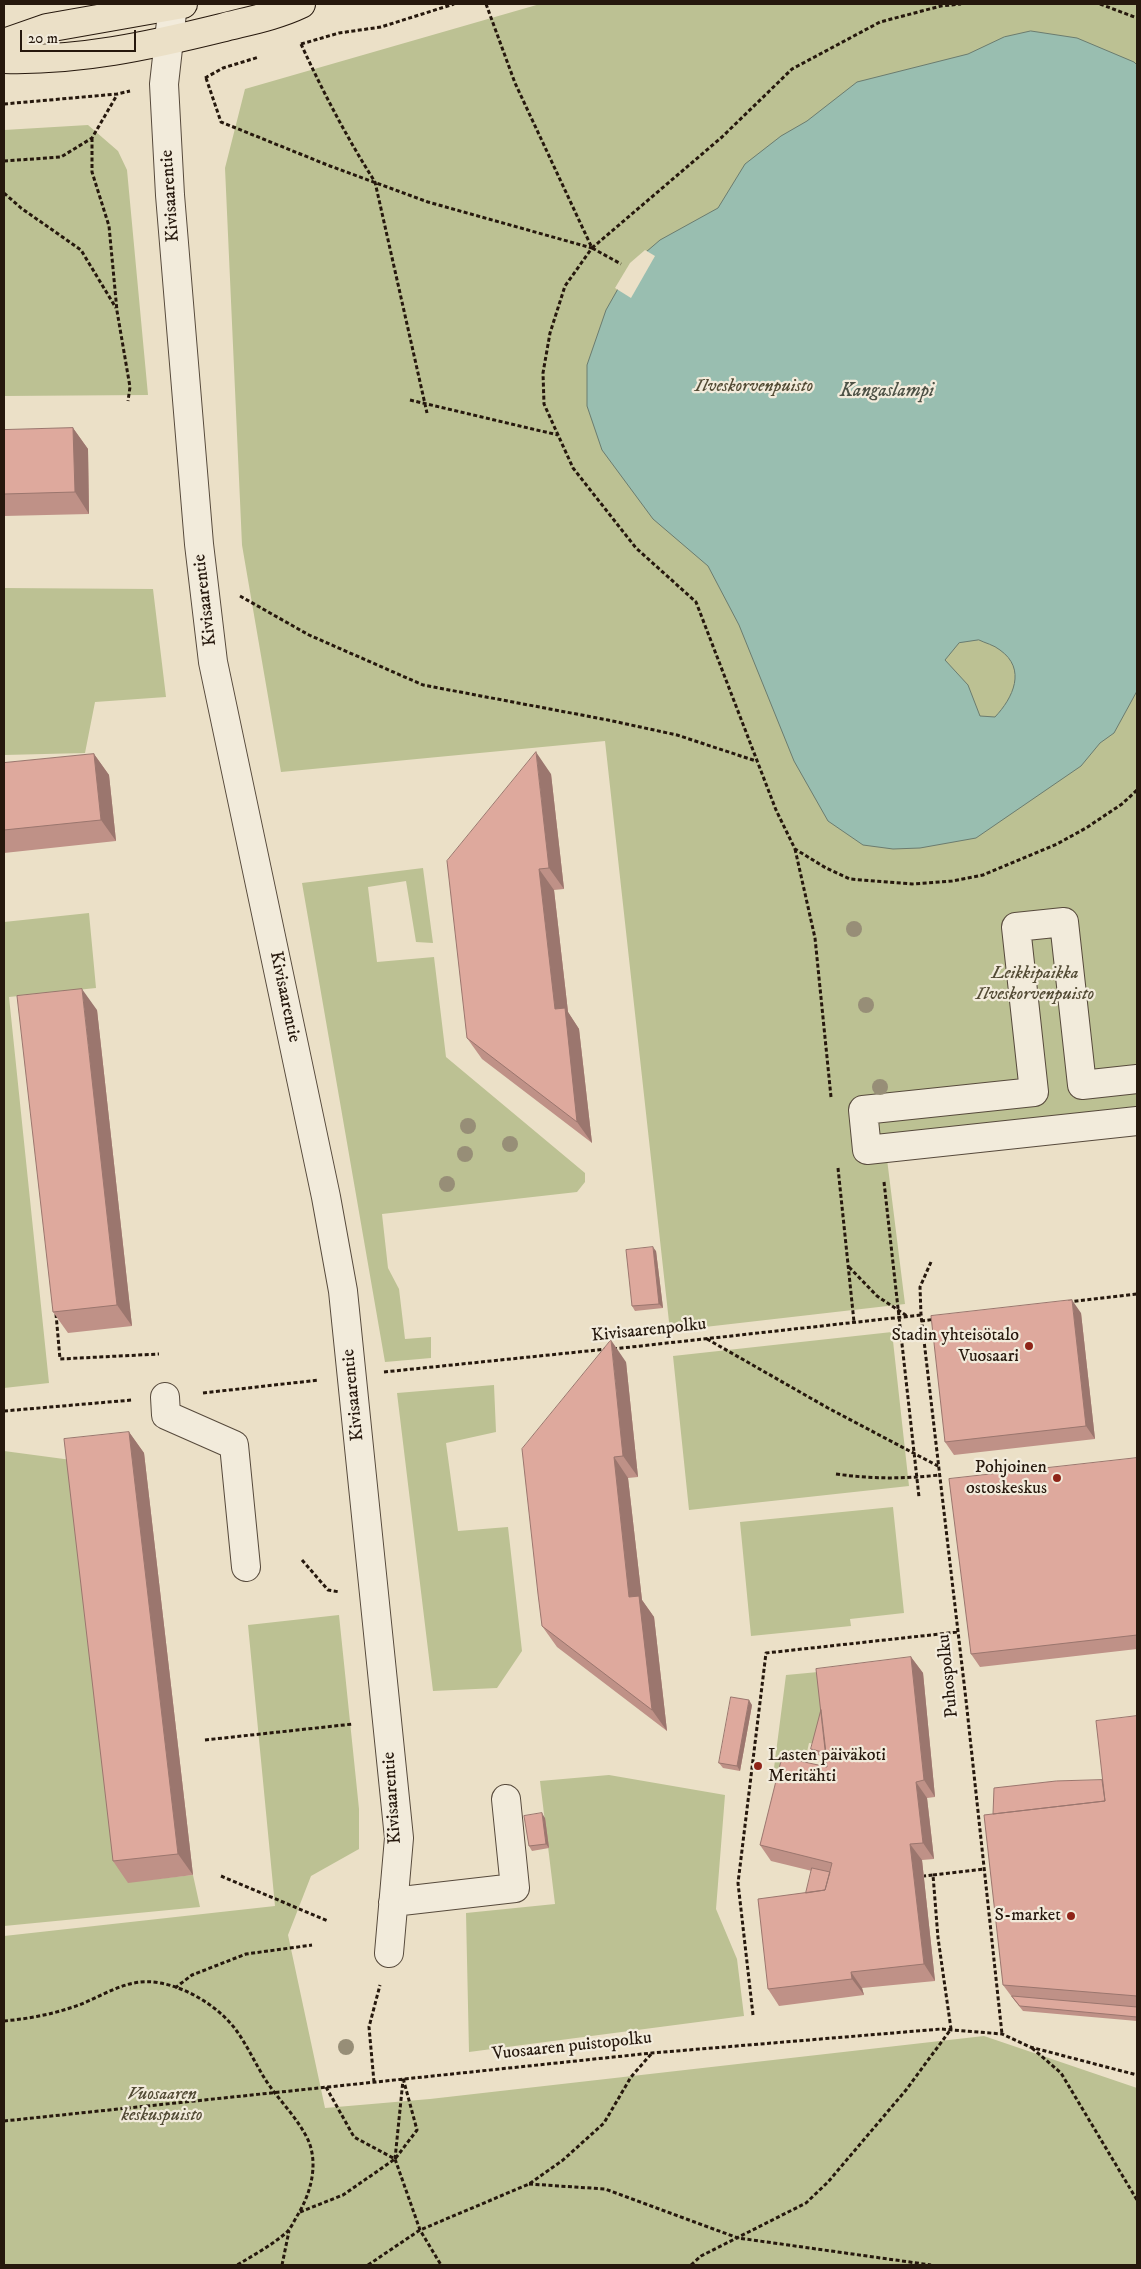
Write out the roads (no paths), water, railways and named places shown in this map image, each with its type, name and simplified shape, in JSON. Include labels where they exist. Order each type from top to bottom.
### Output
[{"type":"main road","points":[[4,43],[46,28],[176,4]]},
{"type":"main road","points":[[4,59],[45,60],[84,56],[169,41],[266,16],[301,4]]},
{"type":"street","name":"Kivisaarentie","points":[[176,4],[164,84],[170,196],[203,574],[213,662],[324,1188],[343,1291],[399,1838],[389,1953]]},
{"type":"street","points":[[1137,1079],[1082,1085],[1064,922],[1016,927],[1034,1092],[863,1110],[867,1150],[1137,1121]]},
{"type":"street","points":[[165,1397],[166,1415],[234,1445],[246,1567]]},
{"type":"street","points":[[393,1902],[516,1888],[506,1798]]},
{"type":"water","name":"Kangaslampi","points":[[1031,31],[1077,38],[1134,62],[1137,65],[1137,691],[1114,733],[1100,743],[1081,766],[976,838],[920,848],[893,849],[863,845],[828,821],[794,761],[739,625],[708,566],[653,519],[602,450],[587,406],[587,365],[606,310],[632,264],[660,240],[718,208],[745,164],[781,136],[807,121],[857,82],[968,54],[1004,37]],"holes":[[[979,640],[998,648],[1008,658],[1013,666],[1015,675],[1012,692],[995,717],[980,716],[968,685],[945,660],[959,643]]]},
{"type":"place","name":"Stadin yhteisötalo Vuosaari","points":[[1029,1346]]},
{"type":"place","name":"Pohjoinen ostoskeskus","points":[[1057,1478]]},
{"type":"place","name":"Lasten päiväkoti Meritähti","points":[[758,1766]]},
{"type":"place","name":"S-market","points":[[1071,1916]]},
{"type":"park label","name":"Ilveskorvenpuisto","points":[[754,387]]},
{"type":"park label","name":"Leikkipaikka Ilveskorvenpuisto","points":[[1035,984]]},
{"type":"park label","name":"Vuosaaren keskuspuisto","points":[[162,2105]]}]
